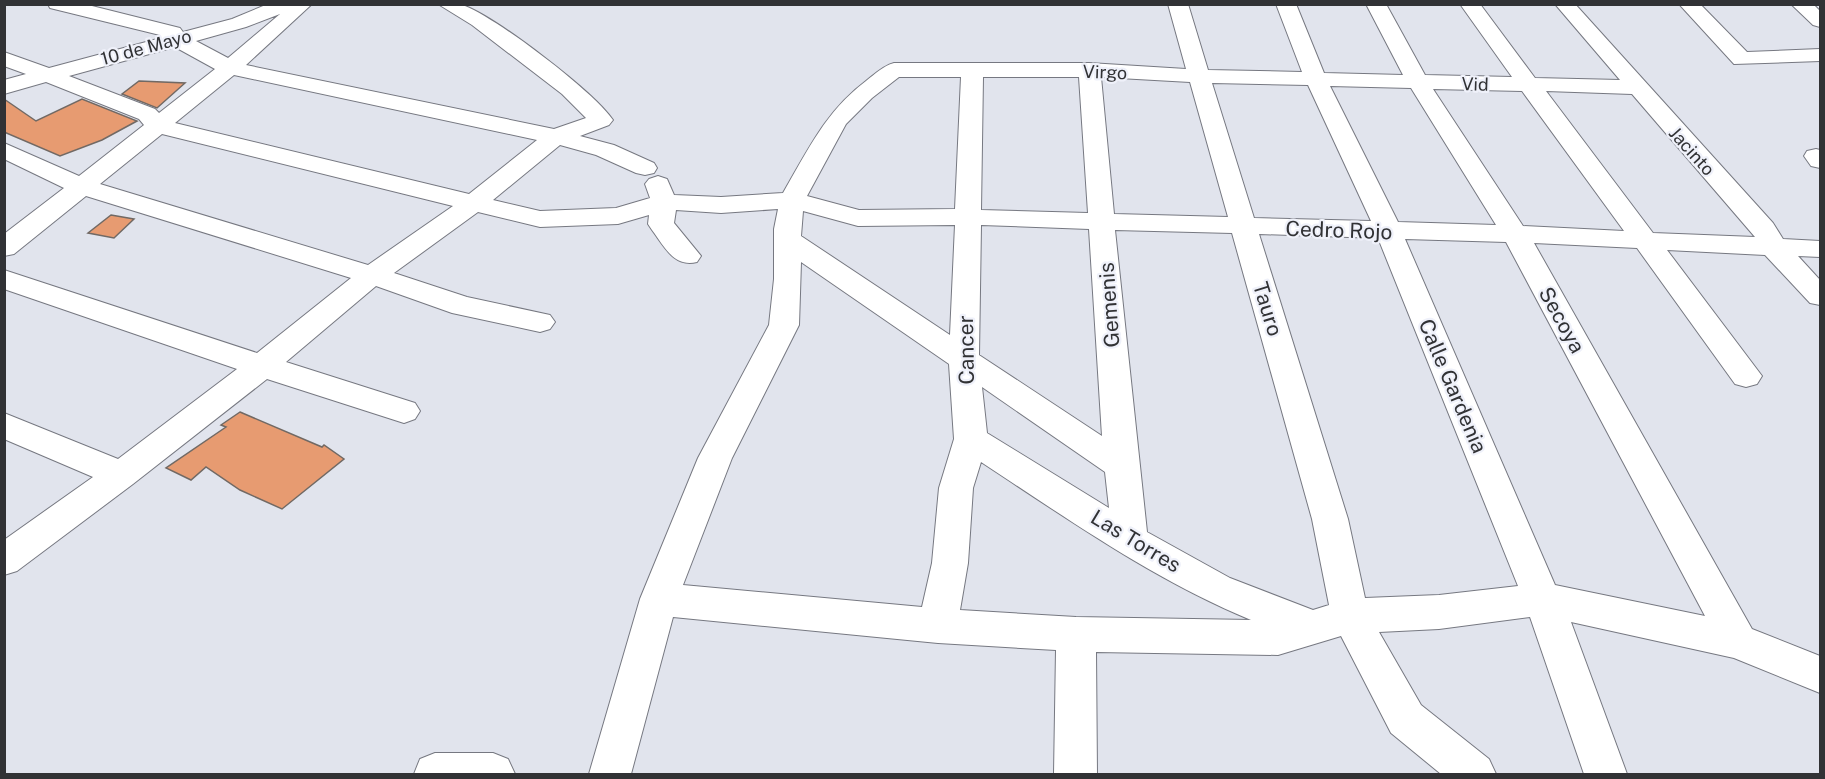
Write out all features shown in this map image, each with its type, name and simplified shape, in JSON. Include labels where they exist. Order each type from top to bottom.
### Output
[{"type":"street","points":[[57,4],[174,36],[230,68],[556,137],[605,150],[645,168]]},
{"type":"street","points":[[447,4],[479,21],[543,68],[570,89],[601,120],[625,137],[634,156],[658,185],[664,202],[661,224],[687,256]]},
{"type":"street","name":"Tauro","points":[[1178,4],[1202,76],[1243,227],[1330,519],[1350,616]]},
{"type":"street","name":"Calle Gardenia","points":[[1286,4],[1316,79],[1389,232],[1562,647],[1605,774]]},
{"type":"street","name":"Secoya","points":[[1376,4],[1418,82],[1515,234],[1738,641]]},
{"type":"street","points":[[1469,4],[1746,376]]},
{"type":"street","name":"Jacinto","points":[[1564,4],[1634,87],[1764,229],[1775,249],[1821,296]]},
{"type":"street","points":[[1688,4],[1742,59],[1821,55]]},
{"type":"street","points":[[1800,4],[1821,21]]},
{"type":"street","points":[[4,248],[230,68],[291,5]]},
{"type":"street","name":"10 de Mayo","points":[[4,87],[174,36],[239,23],[291,5]]},
{"type":"street","points":[[4,58],[147,114],[158,126]]},
{"type":"street","name":"Virgo","points":[[792,200],[836,121],[864,93],[894,70],[1089,70],[1316,79]]},
{"type":"street","name":"Gemenis","points":[[1089,70],[1121,466],[1130,540]]},
{"type":"street","name":"Cancer","points":[[938,626],[950,563],[956,488],[971,438],[964,362],[966,217],[972,71]]},
{"type":"street","name":"Vid","points":[[1316,79],[1634,87]]},
{"type":"street","points":[[4,560],[121,475],[262,366],[372,275],[476,202],[556,137],[601,120]]},
{"type":"street","name":"Cedro Rojo","points":[[158,126],[540,219],[618,216],[664,202],[721,205],[792,200],[858,218],[966,217],[1389,232],[1515,234],[1775,249],[1821,249]]},
{"type":"street","points":[[4,150],[81,186],[372,275],[462,306],[540,322]]},
{"type":"street","points":[[610,774],[658,599],[716,458],[749,388],[784,325],[789,241],[787,229],[792,200]]},
{"type":"street","points":[[789,241],[964,362],[1121,466]]},
{"type":"street","points":[[4,279],[404,411]]},
{"type":"street","points":[[4,425],[121,475]]},
{"type":"street","name":"Las Torres","points":[[971,438],[1130,540],[1217,589],[1311,627]]},
{"type":"street","points":[[658,599],[938,626],[1076,634],[1278,638],[1350,616],[1439,612],[1542,599],[1738,641],[1821,675]]},
{"type":"street","points":[[1350,616],[1406,719],[1474,774]]},
{"type":"street","points":[[1075,774],[1076,634]]},
{"type":"street","points":[[435,774],[493,774]]},
{"type":"building","points":[[139,81],[185,83],[157,108],[122,94]]},
{"type":"building","points":[[4,99],[36,121],[82,99],[137,121],[102,140],[60,156],[4,132]]},
{"type":"building","points":[[111,215],[134,219],[114,238],[88,233]]},
{"type":"building","points":[[240,412],[322,447],[324,445],[344,459],[282,509],[240,490],[206,467],[191,480],[166,468],[226,427],[221,425]]}]
